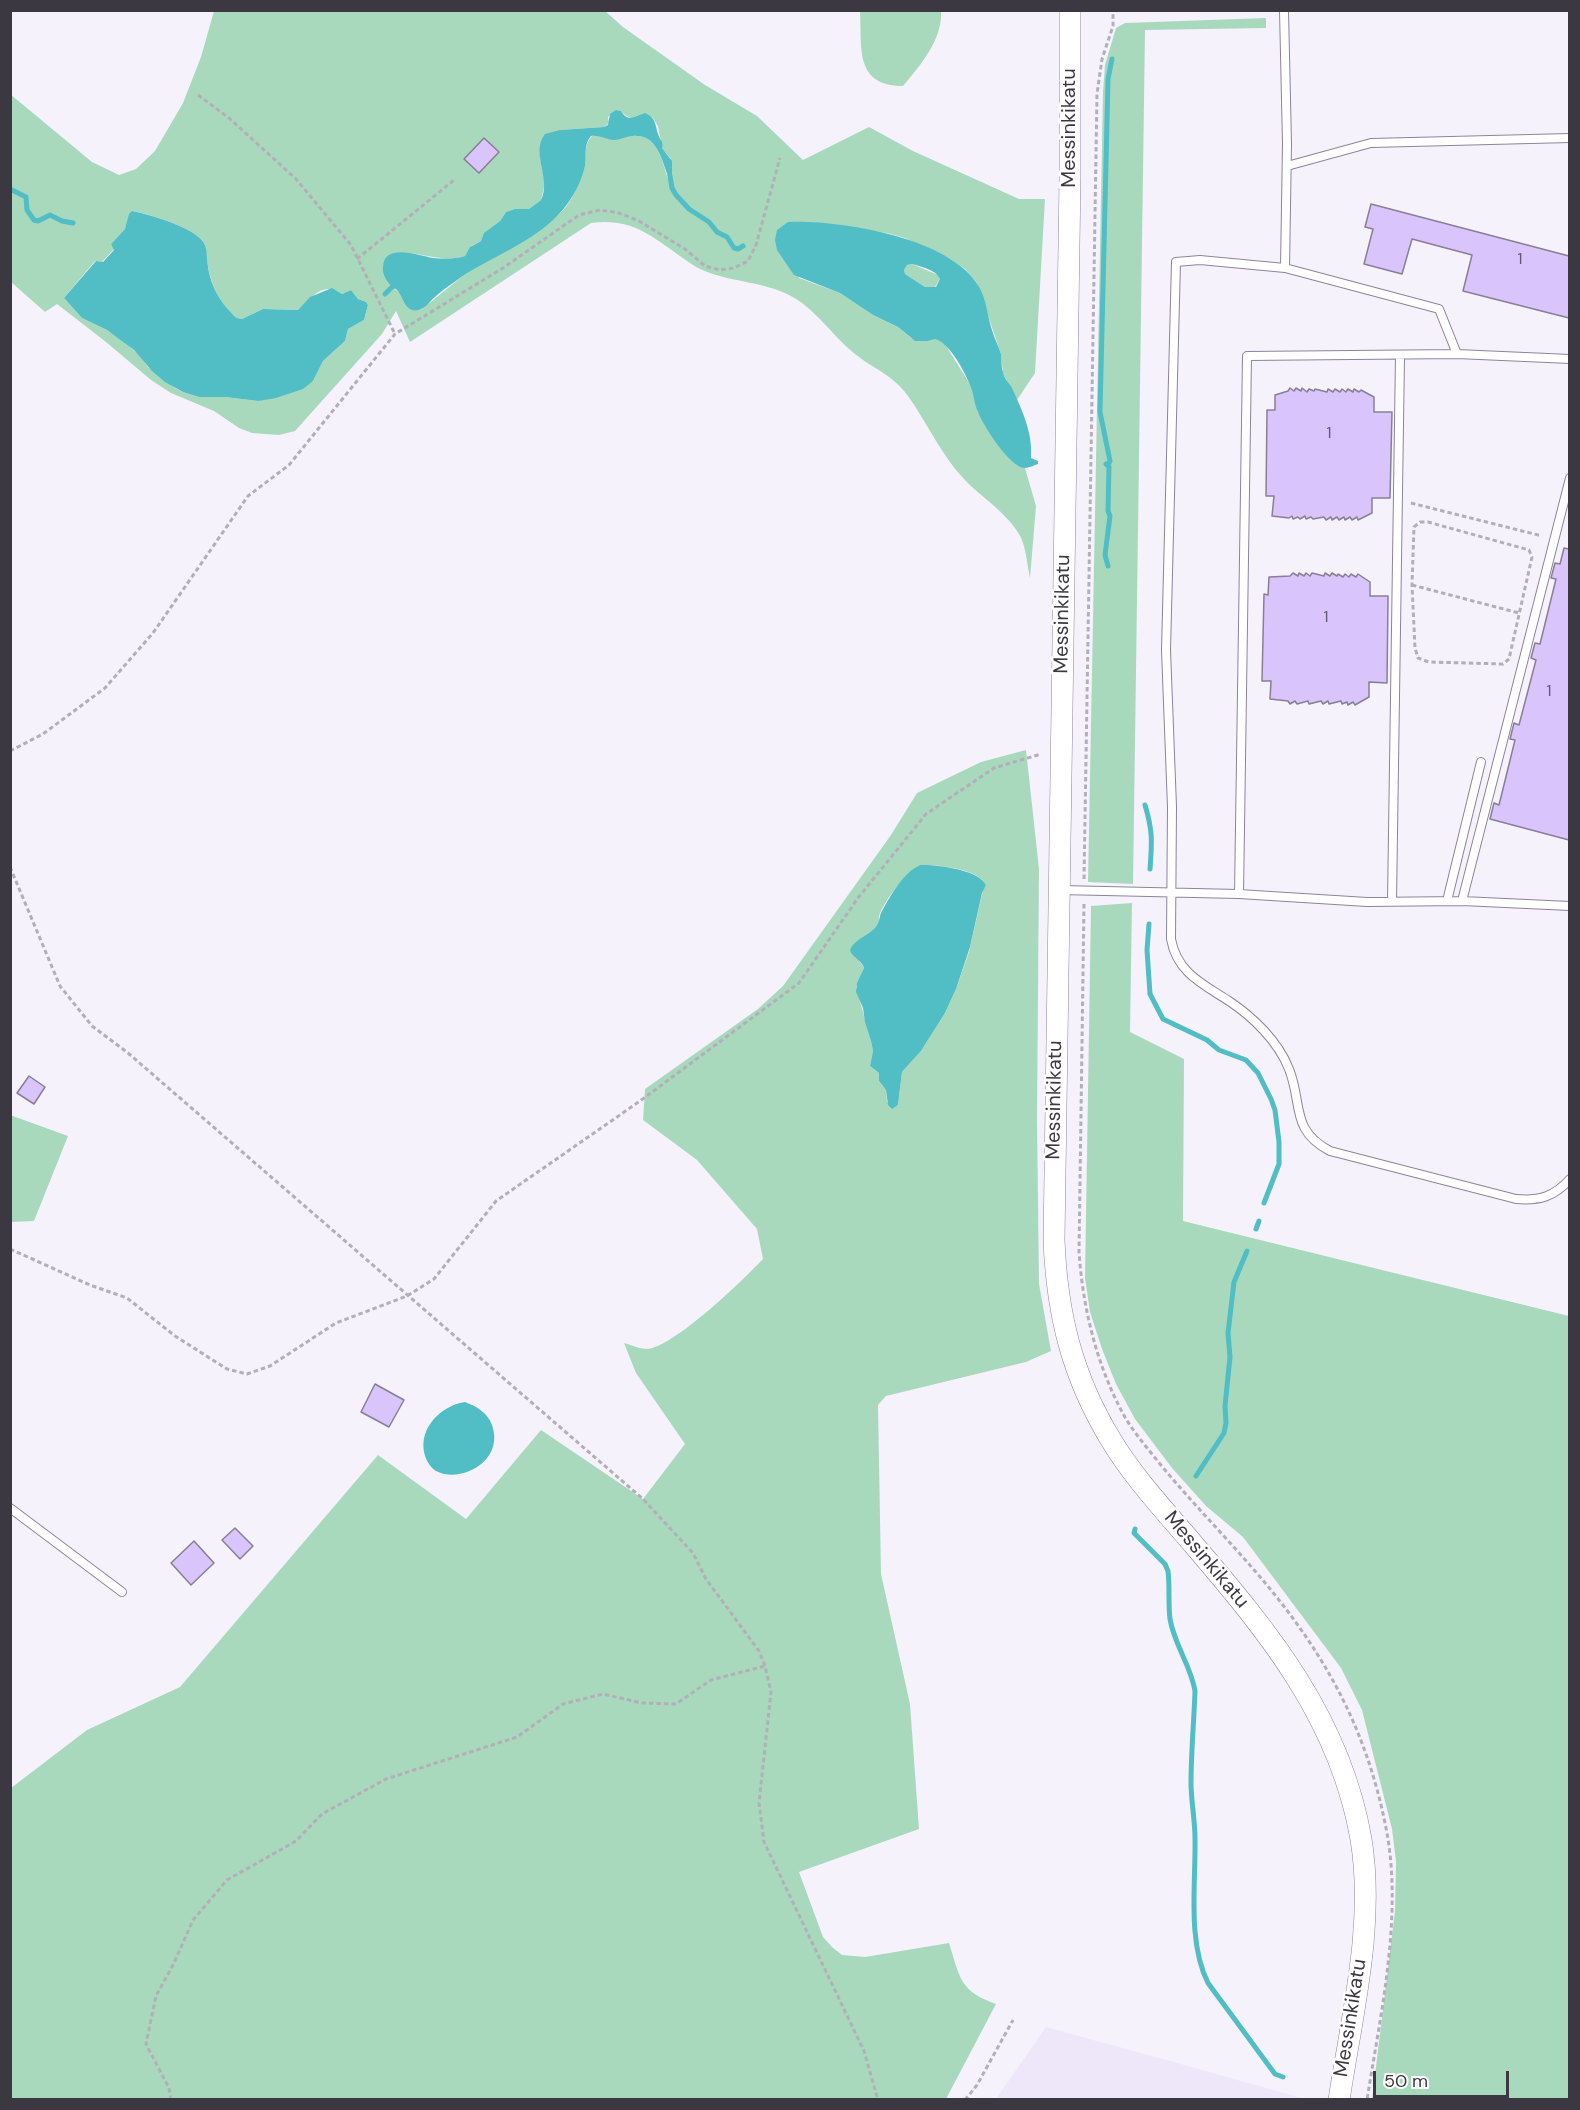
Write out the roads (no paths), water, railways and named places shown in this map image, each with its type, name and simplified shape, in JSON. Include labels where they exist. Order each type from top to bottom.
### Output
[{"type":"street","name":"Messinkikatu","points":[[1070,10],[1070,178],[1054,1240],[1058,1291],[1065,1333],[1081,1377],[1110,1439],[1137,1477],[1260,1624],[1292,1668],[1325,1726],[1345,1775],[1360,1837],[1366,1879],[1366,1900],[1360,1960],[1339,2100]]},
{"type":"lane","points":[[1284,10],[1287,166],[1285,268]]},
{"type":"lane","points":[[1287,166],[1371,143],[1569,138]]},
{"type":"lane","points":[[1457,354],[1438,309],[1285,268],[1200,260],[1176,262],[1166,650],[1172,807],[1171,939],[1177,959],[1186,971],[1247,1016],[1265,1032],[1281,1052],[1290,1071],[1302,1122],[1309,1137],[1318,1144],[1342,1154],[1516,1199],[1530,1200],[1552,1196],[1569,1179]]},
{"type":"lane","points":[[1239,894],[1247,356],[1457,354],[1569,359]]},
{"type":"lane","points":[[1392,901],[1400,356]]},
{"type":"lane","points":[[1462,901],[1569,478]]},
{"type":"lane","points":[[1447,901],[1481,762]]},
{"type":"lane","points":[[1058,890],[1239,894],[1367,902],[1462,901],[1569,906]]},
{"type":"lane","points":[[10,1508],[122,1592]]},
{"type":"water","points":[[616,110],[629,118],[645,113],[653,119],[662,148],[672,161],[672,180],[669,179],[659,152],[644,137],[634,136],[614,140],[591,136],[587,143],[585,166],[580,181],[571,199],[558,216],[546,227],[518,245],[460,278],[423,308],[413,310],[407,306],[383,274],[385,259],[389,255],[404,252],[441,259],[465,256],[470,247],[481,241],[484,233],[500,221],[506,212],[515,209],[529,209],[541,200],[544,184],[540,149],[545,134],[560,130],[604,127],[608,125],[610,114]]},
{"type":"water","points":[[132,211],[171,222],[199,237],[205,246],[214,288],[226,307],[237,318],[242,319],[263,309],[298,310],[310,297],[332,288],[342,294],[351,290],[358,299],[366,302],[368,305],[364,320],[348,329],[345,341],[323,361],[313,381],[303,389],[258,401],[199,397],[183,392],[165,382],[134,350],[107,330],[82,318],[64,298],[96,261],[103,262],[114,250],[111,244],[125,229]]},
{"type":"water","points":[[788,222],[863,228],[918,243],[963,268],[978,285],[983,296],[1001,354],[1005,378],[1012,388],[1026,422],[1031,458],[1038,461],[1038,464],[1026,468],[1019,466],[1005,454],[985,426],[964,373],[946,346],[935,339],[915,341],[898,327],[873,315],[840,293],[794,275],[777,250],[775,240],[777,230]],"holes":[[[907,265],[924,267],[938,276],[940,279],[936,287],[925,287],[905,274],[904,270]]]},
{"type":"water","points":[[920,865],[946,867],[967,872],[975,875],[986,885],[982,893],[970,947],[956,989],[945,1013],[921,1051],[902,1072],[898,1105],[892,1109],[888,1105],[886,1090],[879,1081],[879,1073],[870,1066],[873,1051],[863,1008],[856,992],[857,983],[864,968],[850,950],[856,942],[874,929],[898,885],[908,873]]},
{"type":"water","points":[[465,1402],[481,1410],[488,1417],[492,1425],[494,1440],[491,1453],[483,1463],[472,1470],[459,1474],[437,1471],[429,1464],[425,1453],[426,1433],[437,1416],[446,1409]]},
{"type":"waterway","points":[[1108,465],[1110,461],[1100,412],[1108,79],[1112,59]]},
{"type":"waterway","points":[[670,176],[676,195],[689,209],[709,222],[717,232],[727,237],[734,248],[738,249],[743,246]]},
{"type":"waterway","points":[[10,189],[26,197],[27,210],[34,220],[38,221],[50,215],[73,223]]},
{"type":"waterway","points":[[385,294],[398,285]]},
{"type":"waterway","points":[[1106,464],[1109,467],[1108,511],[1110,516],[1105,555],[1108,566]]},
{"type":"waterway","points":[[1145,805],[1151,837],[1150,869]]},
{"type":"waterway","points":[[1149,924],[1147,950],[1150,994],[1163,1019],[1207,1040],[1219,1050],[1246,1060],[1258,1073],[1271,1099],[1275,1110],[1279,1142],[1279,1164],[1264,1203]]},
{"type":"waterway","points":[[1256,1229],[1259,1221]]},
{"type":"waterway","points":[[1196,1476],[1224,1433],[1230,1357],[1228,1333],[1234,1282],[1247,1251]]},
{"type":"waterway","points":[[1135,1529],[1134,1533],[1165,1564],[1168,1571],[1169,1613],[1172,1628],[1195,1691],[1191,1783],[1195,1838],[1195,1931],[1201,1967],[1208,1983],[1275,2074],[1283,2077]]}]
